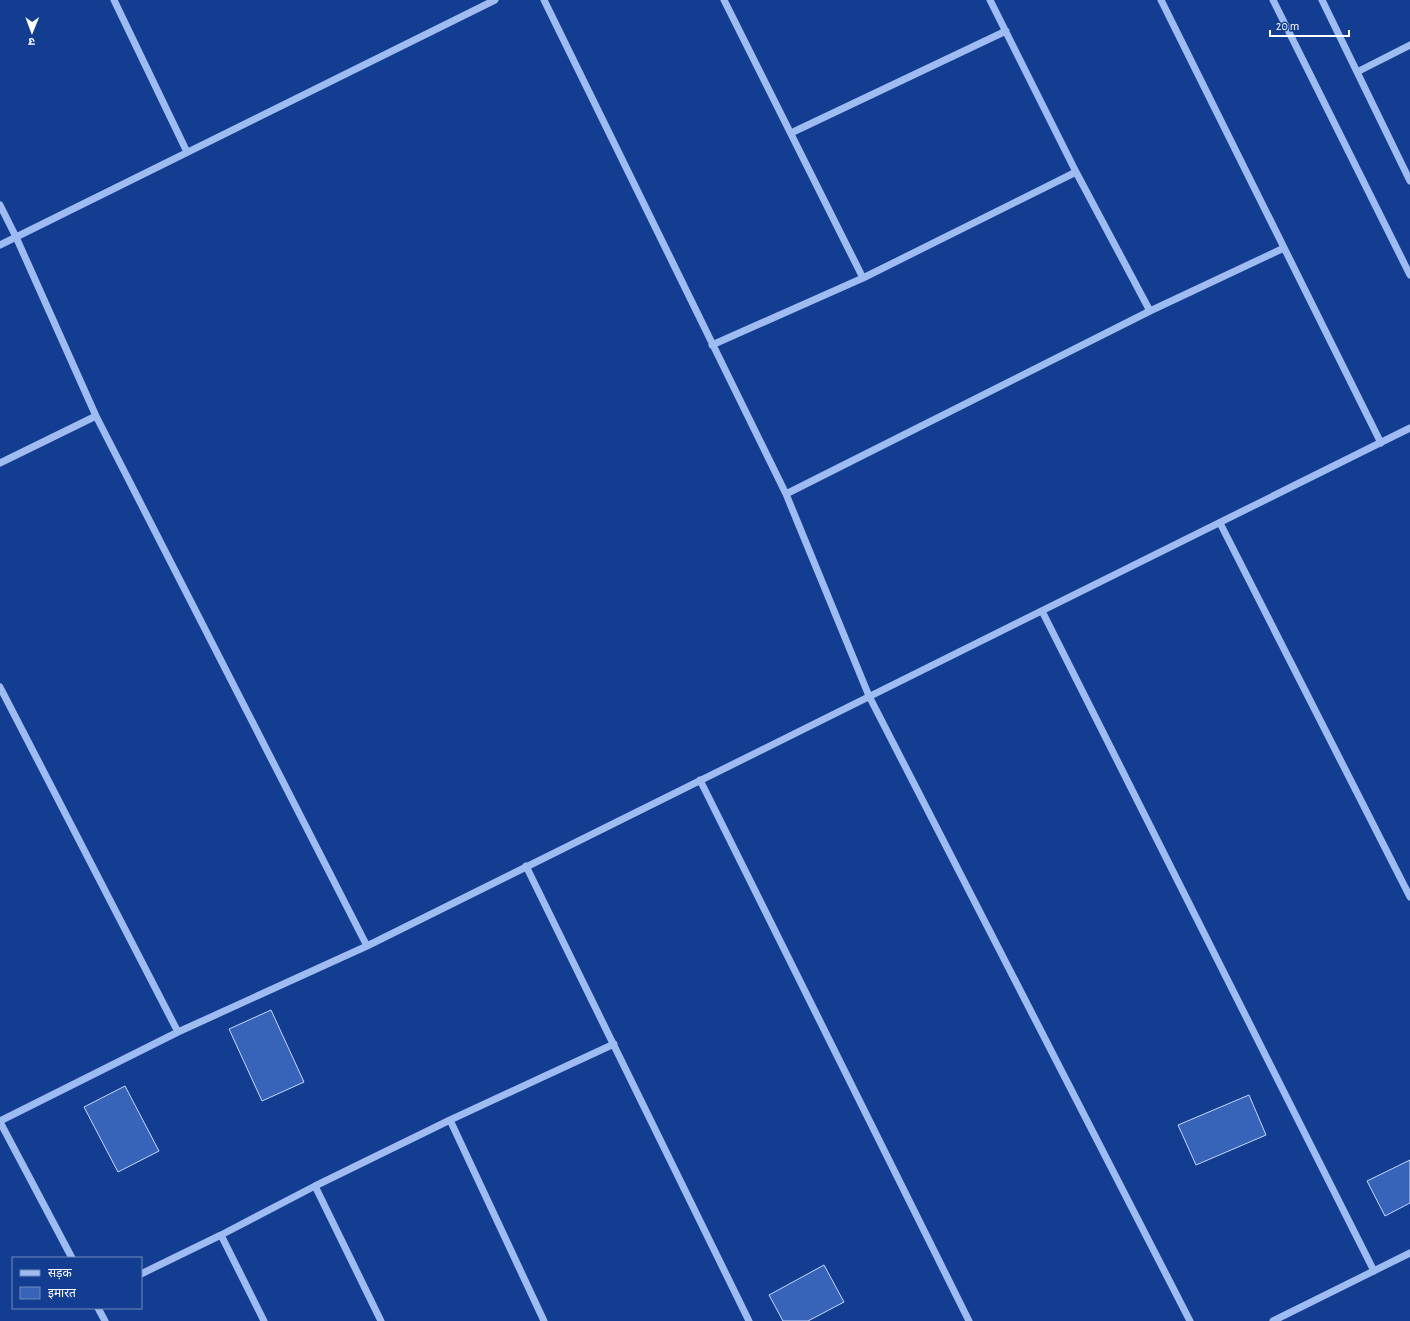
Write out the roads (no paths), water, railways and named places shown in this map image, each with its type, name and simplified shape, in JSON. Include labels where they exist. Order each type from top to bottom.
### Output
[{"type":"street","points":[[114,0],[187,152]]},
{"type":"street","points":[[0,245],[495,0]]},
{"type":"street","points":[[544,0],[786,494],[870,696],[1190,1321]]},
{"type":"street","points":[[990,0],[1076,172],[1150,311]]},
{"type":"street","points":[[1161,0],[1381,443]]},
{"type":"street","points":[[1273,0],[1410,275]]},
{"type":"street","points":[[1322,0],[1410,181]]},
{"type":"street","points":[[727,1],[862,278]]},
{"type":"street","points":[[791,133],[1006,30]]},
{"type":"street","points":[[1357,72],[1410,45]]},
{"type":"street","points":[[712,345],[862,278],[1076,172]]},
{"type":"street","points":[[0,205],[96,416],[367,946]]},
{"type":"street","points":[[786,494],[1150,311],[1284,248]]},
{"type":"street","points":[[0,464],[96,416]]},
{"type":"street","points":[[71,1257],[0,1121],[178,1032],[367,946],[1410,428]]},
{"type":"street","points":[[1220,523],[1410,897]]},
{"type":"street","points":[[1042,611],[1374,1271]]},
{"type":"street","points":[[0,687],[178,1032]]},
{"type":"street","points":[[700,780],[969,1321]]},
{"type":"street","points":[[526,866],[749,1321]]},
{"type":"street","points":[[142,1274],[222,1235],[315,1186],[450,1120],[614,1044]]},
{"type":"street","points":[[450,1120],[544,1321]]},
{"type":"street","points":[[315,1186],[381,1321]]},
{"type":"street","points":[[222,1235],[264,1321]]},
{"type":"street","points":[[1273,1321],[1410,1253]]},
{"type":"street","points":[[99,1309],[105,1321]]}]
